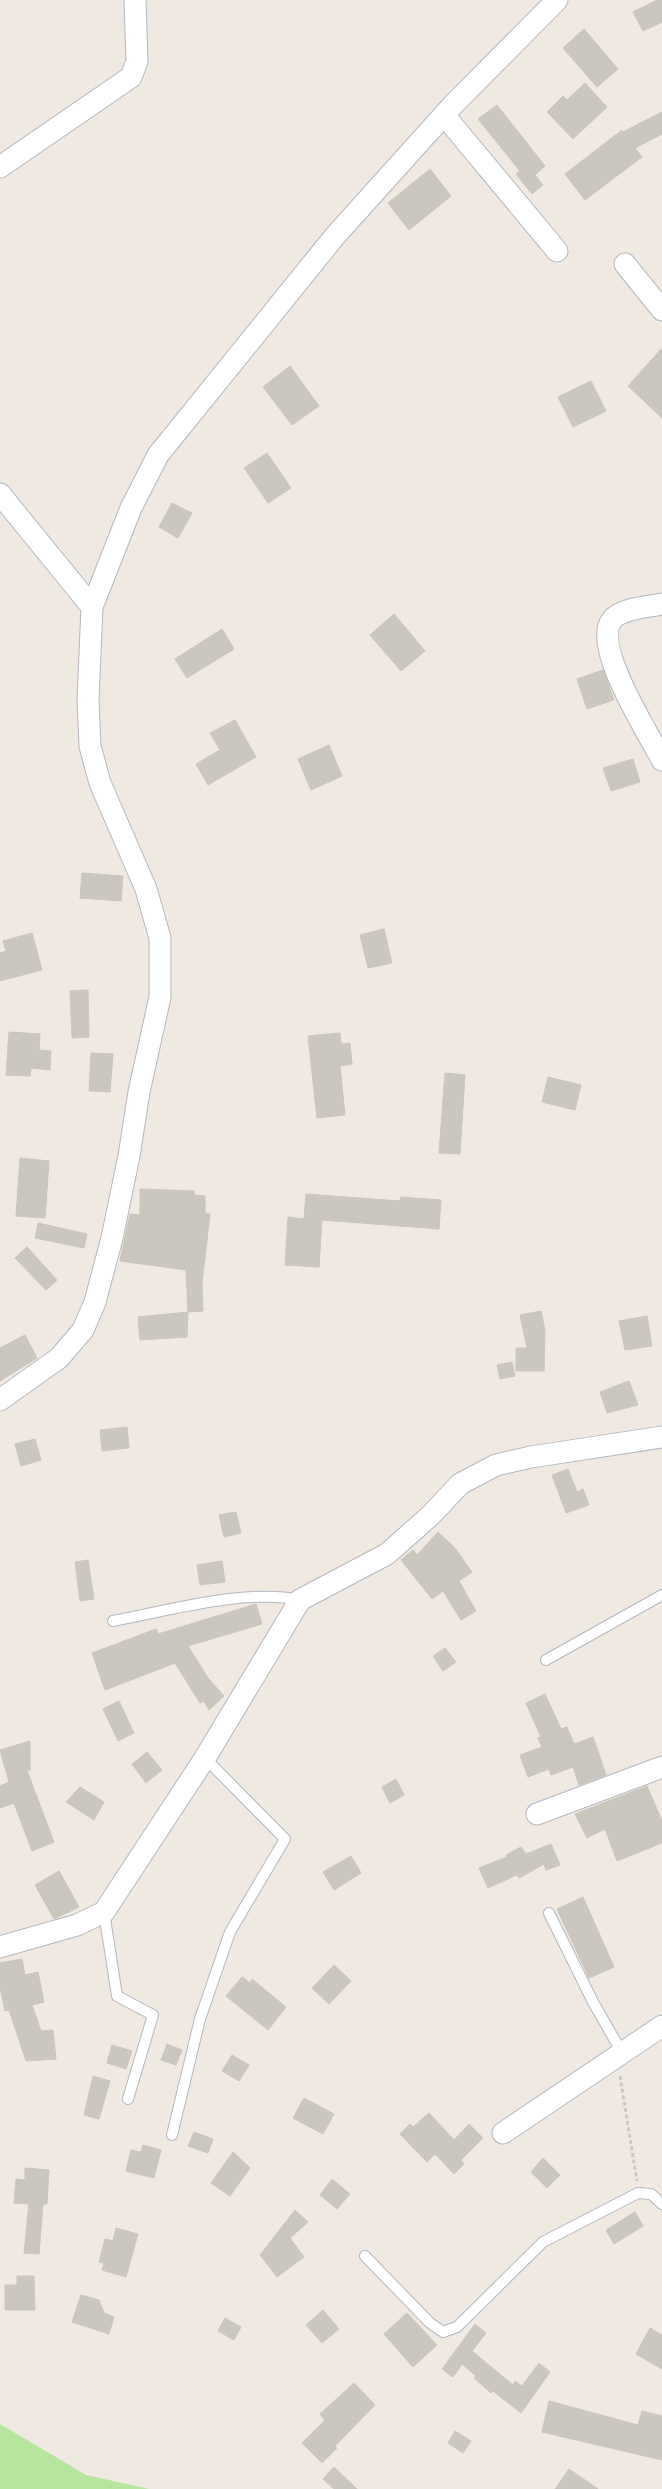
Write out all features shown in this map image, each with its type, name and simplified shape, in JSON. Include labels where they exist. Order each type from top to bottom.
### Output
[{"type":"street","points":[[0,167],[131,77],[137,61],[135,0]]},
{"type":"street","points":[[0,1400],[60,1358],[83,1330],[95,1302],[114,1229],[129,1156],[139,1092],[160,997],[160,938],[151,905],[119,822],[100,783],[90,746],[88,700],[92,607],[131,508],[158,455],[335,236],[444,115],[557,0]]},
{"type":"street","points":[[444,115],[557,251]]},
{"type":"street","points":[[625,264],[662,310]]},
{"type":"street","points":[[0,494],[92,607]]},
{"type":"street","points":[[662,604],[617,616],[607,627],[607,634],[618,675],[630,702],[662,760]]},
{"type":"street","points":[[0,1947],[77,1925],[104,1912],[205,1758],[300,1600],[387,1554],[431,1514],[460,1484],[496,1465],[531,1457],[662,1437]]},
{"type":"street","points":[[537,1814],[662,1767]]},
{"type":"street","points":[[503,2133],[662,2026]]},
{"type":"lane","points":[[546,1660],[662,1595]]},
{"type":"lane","points":[[113,1620],[239,1598],[283,1596],[300,1600]]},
{"type":"lane","points":[[172,2135],[200,2019],[230,1932],[285,1839],[205,1758]]},
{"type":"lane","points":[[104,1912],[117,1996],[153,2015],[128,2099]]},
{"type":"lane","points":[[549,1913],[593,2002],[623,2054]]},
{"type":"lane","points":[[365,2256],[430,2323],[443,2332],[457,2327],[543,2242],[638,2193],[651,2194],[662,2204]]},
{"type":"path","points":[[623,2054],[638,2193]]},
{"type":"green space","points":[[0,2424],[86,2475],[149,2489],[0,2489]]},
{"type":"building","points":[[657,0],[662,0],[662,22],[643,31],[633,12]]},
{"type":"building","points":[[584,29],[618,69],[597,87],[563,48]]},
{"type":"building","points":[[585,83],[607,107],[573,139],[547,112],[563,96],[567,100]]},
{"type":"building","points":[[497,105],[545,166],[535,175],[543,185],[532,194],[516,174],[520,171],[478,119]]},
{"type":"building","points":[[662,112],[662,134],[635,148],[642,157],[585,200],[565,174],[622,130],[623,132]]},
{"type":"building","points":[[430,169],[451,196],[409,230],[388,203]]},
{"type":"building","points":[[662,348],[662,418],[628,386]]},
{"type":"building","points":[[290,366],[319,406],[292,425],[263,387]]},
{"type":"building","points":[[591,381],[606,411],[573,427],[558,397]]},
{"type":"building","points":[[267,453],[291,488],[268,503],[244,468]]},
{"type":"building","points":[[172,503],[192,513],[178,538],[159,527]]},
{"type":"building","points":[[394,614],[425,651],[401,671],[370,635]]},
{"type":"building","points":[[222,629],[234,649],[187,678],[175,659]]},
{"type":"building","points":[[603,670],[614,700],[587,709],[577,679]]},
{"type":"building","points":[[235,720],[256,757],[208,785],[196,764],[220,750],[210,733]]},
{"type":"building","points":[[329,745],[342,776],[311,790],[298,759]]},
{"type":"building","points":[[633,759],[640,782],[611,791],[603,768]]},
{"type":"building","points":[[82,873],[123,876],[121,901],[80,898]]},
{"type":"building","points":[[384,929],[392,963],[368,968],[360,935]]},
{"type":"building","points":[[32,933],[42,970],[0,981],[0,953],[6,951],[3,941]]},
{"type":"building","points":[[88,990],[89,1037],[72,1038],[70,991]]},
{"type":"building","points":[[9,1032],[40,1034],[39,1050],[51,1051],[50,1070],[31,1068],[30,1076],[6,1075]]},
{"type":"building","points":[[340,1033],[341,1044],[350,1043],[352,1064],[340,1066],[345,1115],[317,1118],[308,1036]]},
{"type":"building","points":[[91,1053],[113,1054],[110,1092],[89,1091]]},
{"type":"building","points":[[445,1073],[465,1075],[460,1154],[439,1153]]},
{"type":"building","points":[[548,1077],[581,1085],[575,1110],[542,1102]]},
{"type":"building","points":[[20,1158],[49,1161],[45,1218],[16,1216]]},
{"type":"building","points":[[140,1189],[194,1191],[194,1195],[205,1196],[205,1213],[210,1214],[202,1283],[203,1311],[188,1312],[186,1270],[120,1261],[130,1214],[140,1215]]},
{"type":"building","points":[[306,1194],[400,1201],[401,1197],[441,1200],[439,1229],[322,1220],[319,1267],[285,1265],[288,1217],[304,1219]]},
{"type":"building","points":[[38,1223],[87,1234],[84,1248],[35,1238]]},
{"type":"building","points":[[27,1247],[57,1280],[46,1290],[15,1258]]},
{"type":"building","points":[[541,1311],[545,1331],[544,1371],[516,1371],[516,1348],[527,1348],[520,1315]]},
{"type":"building","points":[[188,1312],[187,1337],[140,1340],[138,1317]]},
{"type":"building","points":[[647,1316],[652,1346],[625,1350],[619,1321]]},
{"type":"building","points":[[25,1335],[37,1358],[0,1381],[0,1348]]},
{"type":"building","points":[[512,1362],[515,1376],[500,1379],[497,1365]]},
{"type":"building","points":[[629,1381],[638,1405],[607,1413],[600,1392]]},
{"type":"building","points":[[127,1427],[129,1448],[102,1451],[100,1430]]},
{"type":"building","points":[[35,1439],[41,1460],[21,1466],[15,1444]]},
{"type":"building","points":[[568,1469],[577,1492],[583,1489],[589,1505],[566,1513],[552,1475]]},
{"type":"building","points":[[236,1512],[241,1533],[224,1537],[219,1515]]},
{"type":"building","points":[[438,1532],[454,1547],[472,1572],[459,1581],[476,1611],[461,1620],[443,1591],[432,1599],[401,1560],[413,1550],[417,1555]]},
{"type":"building","points":[[88,1560],[94,1599],[80,1601],[75,1562]]},
{"type":"building","points":[[222,1561],[225,1582],[200,1585],[197,1565]]},
{"type":"building","points":[[256,1604],[262,1624],[188,1646],[208,1678],[224,1696],[209,1710],[204,1701],[200,1703],[175,1663],[105,1690],[92,1653],[156,1629],[158,1634]]},
{"type":"building","points":[[445,1648],[456,1662],[443,1671],[433,1656]]},
{"type":"building","points":[[545,1694],[561,1729],[567,1727],[574,1744],[593,1737],[606,1775],[579,1785],[573,1767],[551,1775],[549,1769],[528,1777],[520,1755],[542,1747],[538,1738],[541,1737],[526,1703]]},
{"type":"building","points":[[119,1701],[134,1733],[118,1741],[103,1709]]},
{"type":"building","points":[[30,1741],[30,1771],[26,1768],[54,1842],[32,1851],[14,1803],[0,1808],[0,1786],[9,1782],[0,1750]]},
{"type":"building","points":[[147,1752],[162,1770],[146,1783],[132,1764]]},
{"type":"building","points":[[396,1779],[404,1795],[390,1803],[382,1787]]},
{"type":"building","points":[[647,1786],[662,1821],[662,1843],[617,1861],[605,1829],[587,1838],[575,1814]]},
{"type":"building","points":[[80,1787],[104,1802],[94,1820],[66,1802]]},
{"type":"building","points":[[551,1844],[560,1865],[546,1870],[544,1864],[519,1878],[517,1875],[488,1888],[479,1868],[507,1857],[506,1855],[521,1847],[526,1854]]},
{"type":"building","points":[[351,1856],[361,1873],[334,1890],[323,1872]]},
{"type":"building","points":[[59,1871],[79,1907],[54,1919],[35,1885]]},
{"type":"building","points":[[583,1897],[614,1967],[589,1978],[557,1909]]},
{"type":"building","points":[[22,1959],[25,1975],[38,1972],[44,2002],[32,2005],[41,2031],[53,2030],[56,2059],[26,2061],[9,2010],[5,2011],[0,1987],[0,1963]]},
{"type":"building","points":[[334,1965],[351,1981],[329,2004],[312,1988]]},
{"type":"building","points":[[242,1977],[250,1983],[252,1979],[286,2007],[268,2030],[226,1996]]},
{"type":"building","points":[[167,2044],[182,2050],[176,2065],[161,2060]]},
{"type":"building","points":[[112,2045],[132,2051],[126,2069],[107,2063]]},
{"type":"building","points":[[232,2055],[249,2065],[239,2081],[222,2071]]},
{"type":"building","points":[[93,2076],[110,2081],[99,2119],[84,2115]]},
{"type":"building","points":[[304,2098],[334,2114],[323,2134],[293,2118]]},
{"type":"building","points":[[429,2113],[454,2140],[469,2124],[483,2138],[461,2160],[464,2164],[454,2174],[435,2154],[427,2162],[400,2134],[410,2124],[413,2127]]},
{"type":"building","points":[[194,2132],[213,2139],[208,2153],[188,2146]]},
{"type":"building","points":[[143,2145],[161,2150],[154,2178],[126,2171],[131,2150],[141,2152]]},
{"type":"building","points":[[233,2152],[250,2168],[230,2196],[211,2183]]},
{"type":"building","points":[[543,2158],[560,2175],[547,2188],[531,2172]]},
{"type":"building","points":[[25,2168],[49,2170],[47,2204],[43,2204],[39,2254],[24,2253],[29,2204],[14,2203],[16,2179],[25,2180]]},
{"type":"building","points":[[332,2179],[350,2194],[337,2209],[320,2195]]},
{"type":"building","points":[[295,2210],[308,2222],[290,2238],[304,2257],[277,2277],[260,2255]]},
{"type":"building","points":[[635,2212],[643,2226],[614,2244],[606,2230]]},
{"type":"building","points":[[116,2228],[138,2234],[126,2277],[102,2270],[104,2263],[99,2262],[105,2239],[113,2241]]},
{"type":"building","points":[[17,2276],[34,2276],[35,2310],[5,2310],[5,2285],[17,2285]]},
{"type":"building","points":[[81,2295],[99,2300],[104,2313],[114,2317],[109,2334],[72,2322]]},
{"type":"building","points":[[323,2310],[339,2329],[322,2343],[306,2325]]},
{"type":"building","points":[[407,2313],[437,2345],[413,2367],[384,2334]]},
{"type":"building","points":[[225,2318],[241,2327],[234,2340],[218,2331]]},
{"type":"building","points":[[475,2324],[486,2333],[472,2351],[513,2385],[515,2381],[522,2386],[539,2363],[550,2372],[521,2413],[493,2391],[491,2393],[462,2364],[453,2377],[442,2369]]},
{"type":"building","points":[[650,2328],[662,2335],[662,2369],[636,2354]]},
{"type":"building","points":[[354,2383],[375,2405],[335,2446],[337,2448],[322,2463],[302,2443],[325,2420],[320,2414]]},
{"type":"building","points":[[549,2401],[638,2425],[642,2411],[662,2416],[662,2460],[542,2432]]},
{"type":"building","points":[[455,2431],[471,2441],[463,2453],[448,2443]]},
{"type":"building","points":[[334,2467],[357,2489],[334,2489],[323,2479]]},
{"type":"building","points":[[569,2469],[598,2489],[555,2489]]}]
